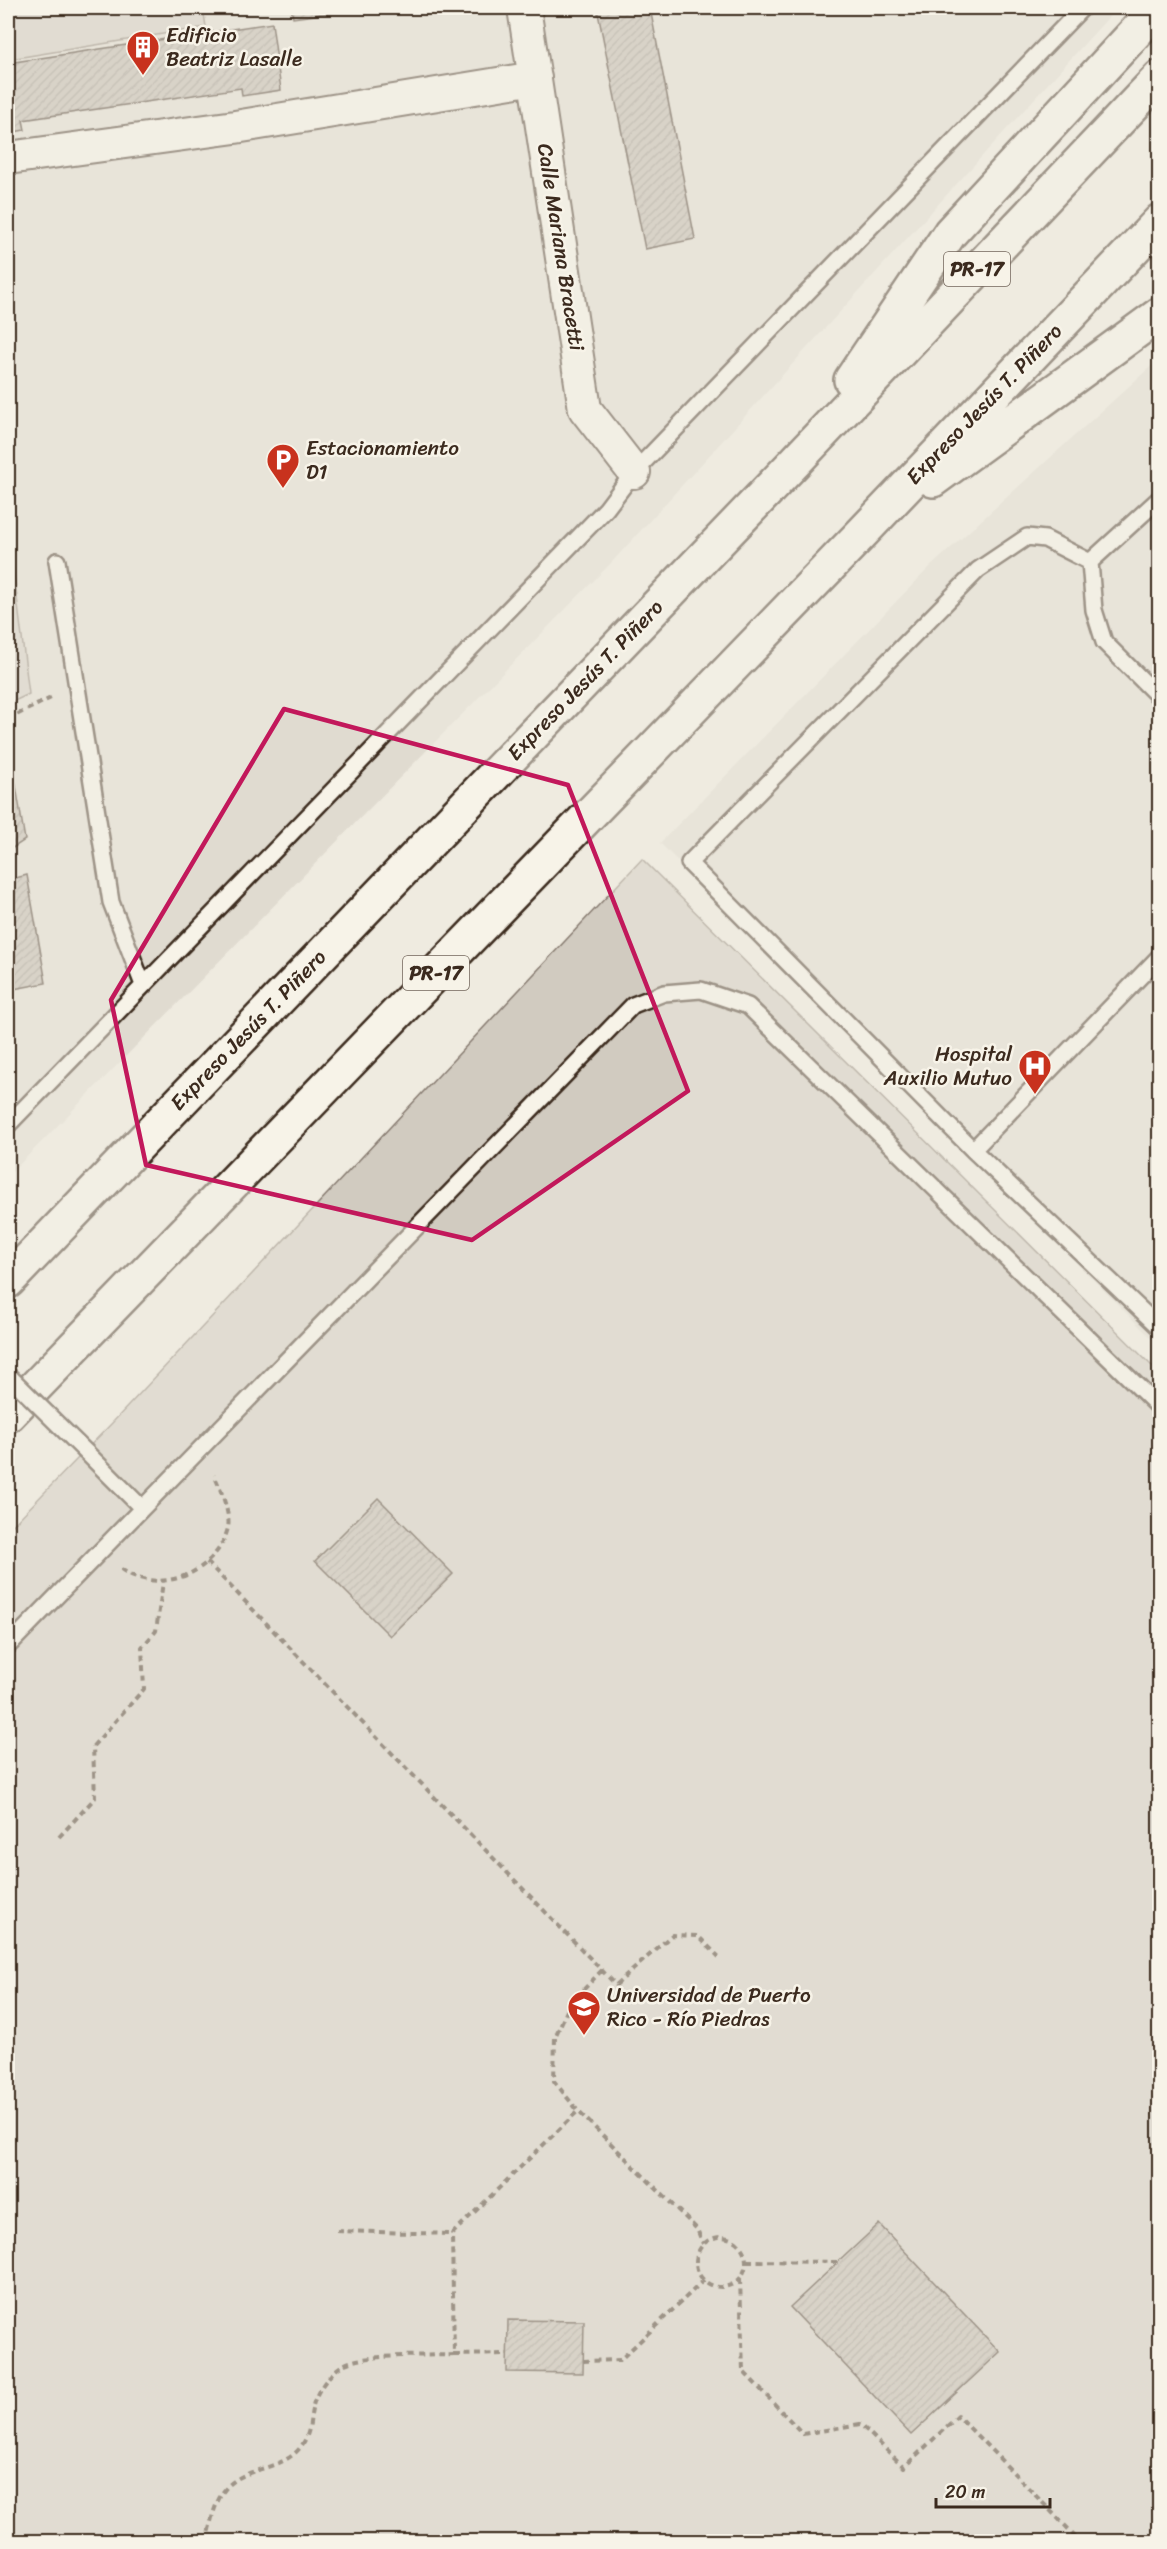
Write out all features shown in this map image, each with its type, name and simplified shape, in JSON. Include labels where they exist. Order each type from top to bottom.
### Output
[{"type":"highway","points":[[795,462],[950,233],[1158,8]]},
{"type":"highway","name":"Expreso Jesús T. Piñero","points":[[8,1281],[795,462],[1160,76]]},
{"type":"highway","name":"Expreso Jesús T. Piñero","points":[[8,1415],[864,531],[1160,221]]},
{"type":"highway","points":[[864,531],[1160,314]]},
{"type":"street","name":"Calle Mariana Bracetti","points":[[524,8],[585,409],[634,472]]},
{"type":"street","points":[[8,158],[235,127],[535,78]]},
{"type":"lane","points":[[8,1125],[606,509],[634,472],[1082,8]]},
{"type":"lane","points":[[1090,562],[1160,498]]},
{"type":"lane","points":[[1090,562],[1045,539],[1027,537],[978,570],[689,863],[973,1150],[1160,1328]]},
{"type":"lane","points":[[57,561],[111,902],[143,985]]},
{"type":"lane","points":[[1090,562],[1094,610],[1104,642],[1160,698]]},
{"type":"lane","points":[[973,1150],[1160,956]]},
{"type":"lane","points":[[8,1646],[633,1005],[664,993],[701,990],[748,1006],[1160,1408]]},
{"type":"lane","points":[[8,1375],[142,1508]]},
{"type":"path","points":[[8,719],[40,701],[78,689]]},
{"type":"path","points":[[98,1553],[132,1577],[163,1582],[193,1574],[216,1553],[229,1527],[225,1502],[215,1477],[198,1451]]},
{"type":"path","points":[[207,1562],[616,1985],[672,1935],[698,1936],[719,1957]]},
{"type":"path","points":[[59,1837],[95,1798],[93,1746],[144,1689],[142,1647],[156,1631],[163,1582]]},
{"type":"path","points":[[602,1970],[570,2004],[555,2037],[554,2081],[579,2111],[697,2229],[703,2244]]},
{"type":"path","points":[[337,2231],[452,2234],[579,2111]]},
{"type":"path","points":[[452,2234],[453,2355]]},
{"type":"path","points":[[720,2236],[739,2243],[745,2251],[747,2260],[746,2271],[740,2279],[732,2285],[722,2287],[712,2286],[704,2280],[698,2272],[696,2262],[697,2253],[703,2244],[710,2238],[720,2236]]},
{"type":"path","points":[[747,2260],[839,2262]]},
{"type":"path","points":[[740,2279],[743,2371],[803,2434],[860,2424],[904,2467],[958,2416],[1081,2541]]},
{"type":"path","points":[[583,2361],[620,2360],[704,2280]]},
{"type":"path","points":[[206,2541],[216,2506],[227,2487],[243,2476],[285,2461],[299,2449],[310,2431],[314,2402],[327,2380],[343,2364],[360,2359],[507,2354]]},
{"type":"highlighted area","points":[[284,709],[568,785],[688,1091],[472,1240],[146,1165],[111,1000]]},
{"type":"shaded area","points":[[8,8],[1117,8],[612,562],[8,1176]]},
{"type":"shaded area","points":[[8,8],[203,8],[206,27],[10,59]]},
{"type":"shaded area","name":"Hospital Auxilio Mutuo","points":[[1159,359],[1159,1346],[660,843],[930,567]]},
{"type":"shaded area","points":[[8,525],[29,694],[8,704]]},
{"type":"shaded area","name":"Universidad de Puerto Rico - Río Piedras","points":[[642,859],[1159,1373],[1159,2541],[8,2541],[8,1530],[113,1422]]},
{"type":"building","points":[[235,8],[273,8],[236,13]]},
{"type":"building","points":[[291,8],[329,8],[330,13],[293,18]]},
{"type":"building","points":[[597,8],[650,8],[695,239],[645,249]]},
{"type":"building","name":"Edificio Beatriz Lasalle","points":[[272,23],[281,90],[242,96],[241,88],[23,120],[25,130],[8,133],[8,63]]},
{"type":"building","points":[[13,768],[25,840],[8,851],[8,769]]},
{"type":"building","points":[[27,875],[46,983],[8,990],[8,880]]},
{"type":"building","points":[[378,1498],[453,1574],[390,1636],[315,1561]]},
{"type":"building","points":[[879,2224],[1000,2352],[911,2435],[790,2307]]},
{"type":"building","points":[[508,2320],[584,2321],[583,2373],[507,2372]]},
{"type":"place","name":"Edificio Beatriz Lasalle","points":[[143,76]]},
{"type":"place","name":"Estacionamiento D1","points":[[283,489]]},
{"type":"place","name":"Hospital Auxilio Mutuo","points":[[1035,1095]]},
{"type":"place","name":"Universidad de Puerto Rico - Río Piedras","points":[[584,2036]]}]
